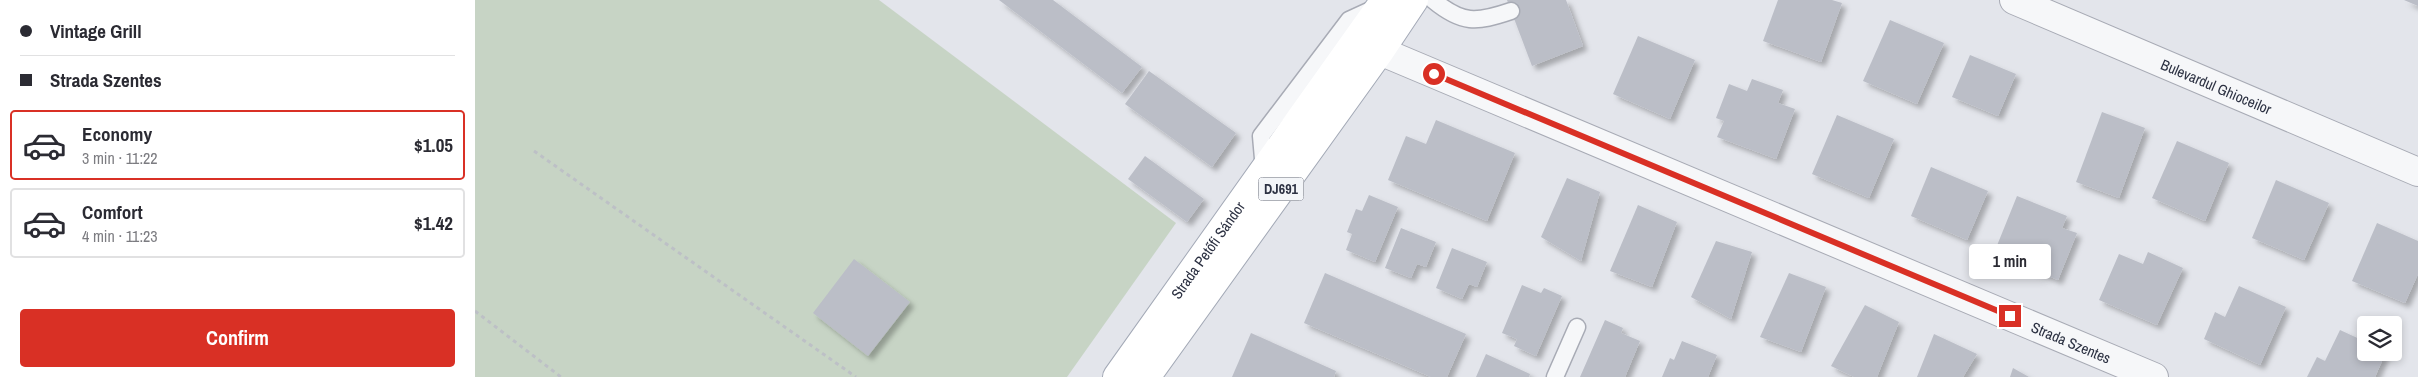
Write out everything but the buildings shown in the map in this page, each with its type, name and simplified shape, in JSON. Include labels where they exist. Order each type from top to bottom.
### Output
[{"type":"main road","name":"Strada Petőfi Sándor","points":[[1146,377],[1380,51],[1414,0]]},
{"type":"main road","name":"Strada Petőfi Sándor","points":[[1117,377],[1383,3]]},
{"type":"street","name":"Bulevardul Ghioceilor","points":[[2030,3],[2418,172]]},
{"type":"street","name":"Strada Szentes","points":[[1380,51],[2154,377]]},
{"type":"lane","points":[[1433,0],[1458,18],[1479,20],[1511,11]]},
{"type":"lane","points":[[1555,377],[1577,327]]},
{"type":"path","points":[[534,151],[856,377]]},
{"type":"path","points":[[475,312],[561,377]]},
{"type":"green space","points":[[475,0],[879,0],[1176,223],[1067,377],[475,377]]},
{"type":"route","points":[[1434,74],[2010,316]]}]
